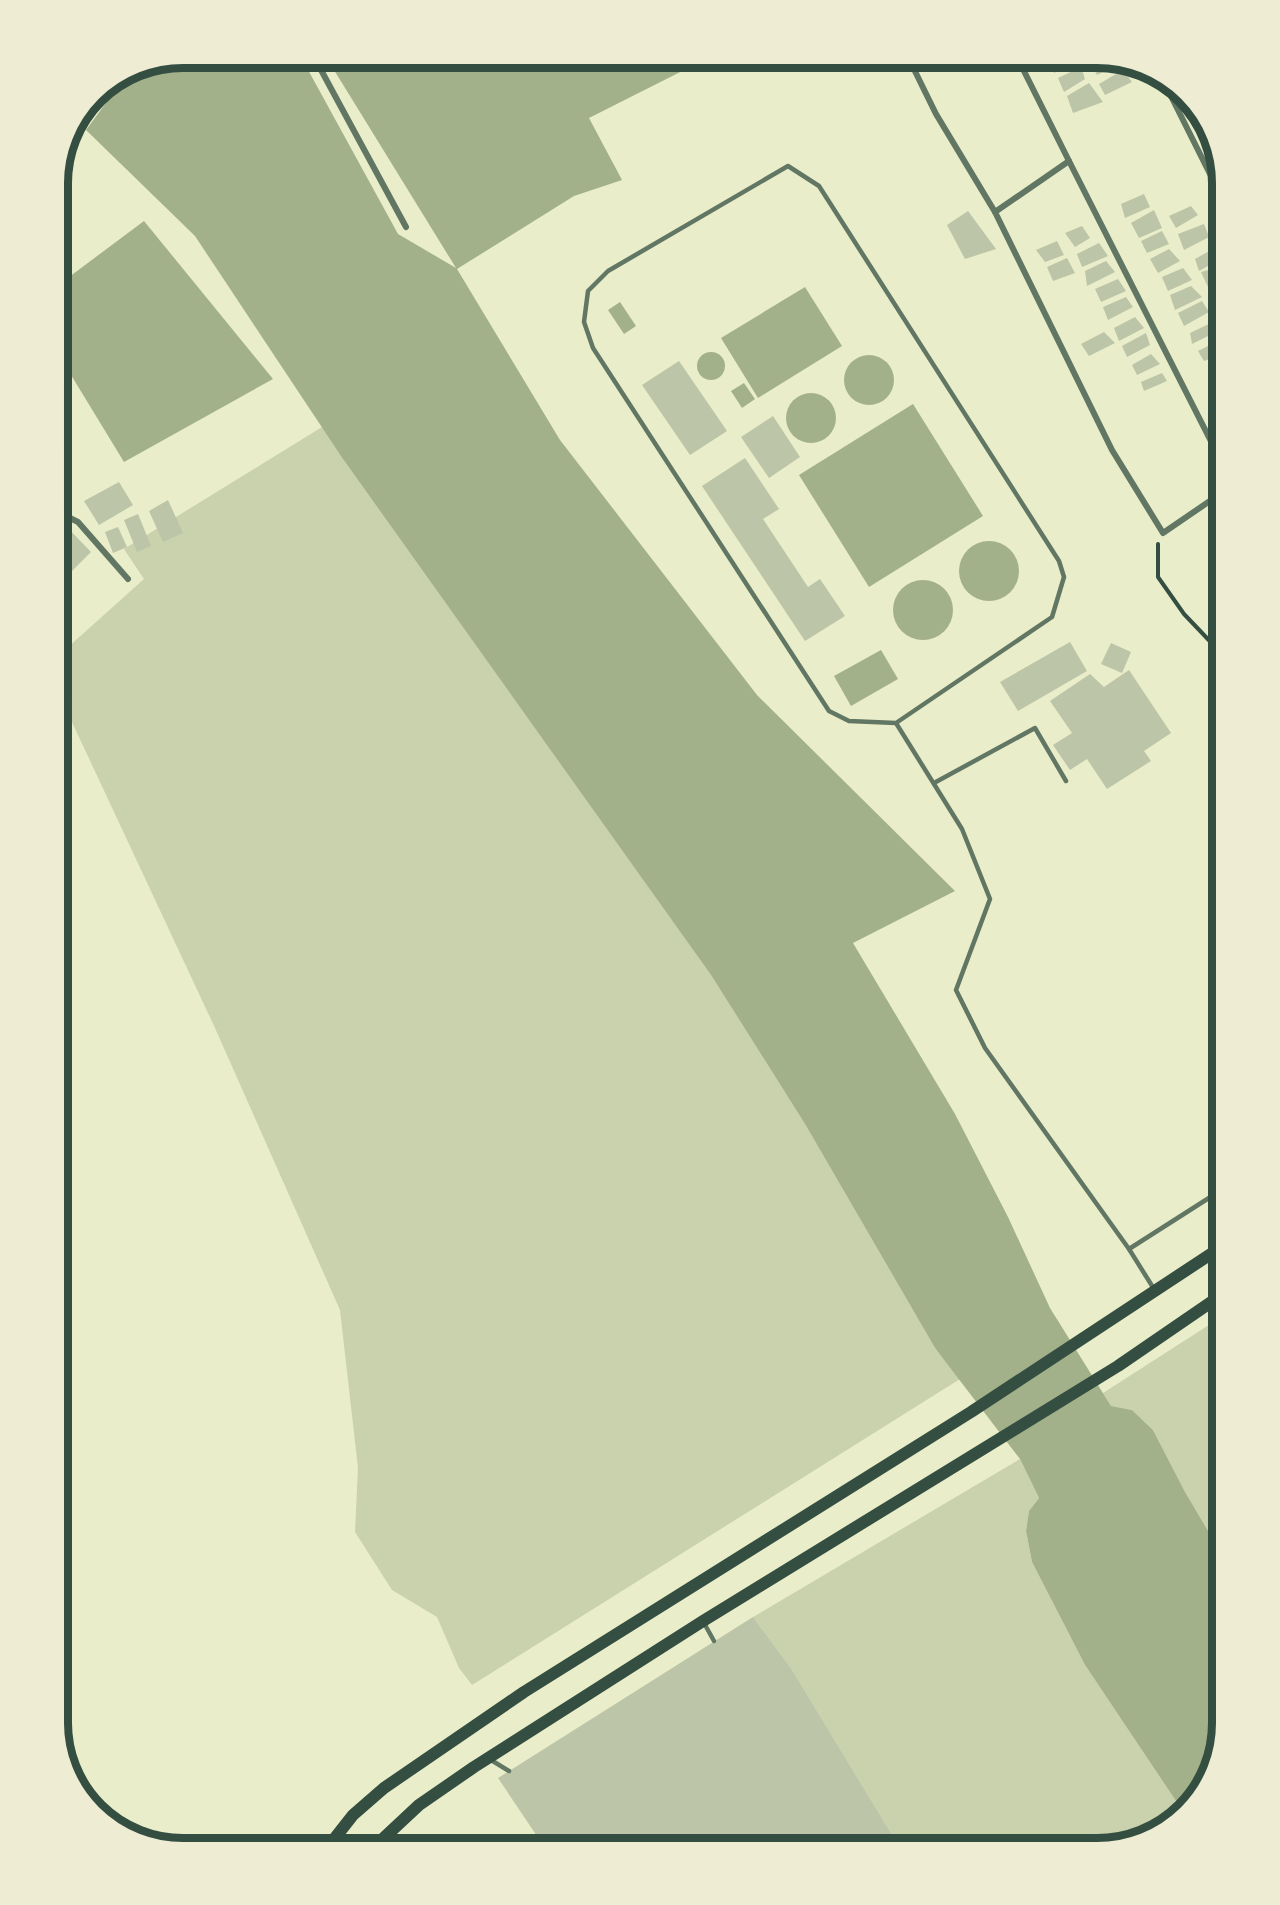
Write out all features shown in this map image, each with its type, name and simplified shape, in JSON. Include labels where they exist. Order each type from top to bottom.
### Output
[{"type":"main road","points":[[336,1837],[353,1815],[384,1788],[487,1718],[1095,1333],[1212,1253]]},
{"type":"main road","points":[[385,1837],[419,1805],[488,1758],[703,1621],[1118,1366],[1212,1302]]},
{"type":"street","points":[[320,68],[406,227]]},
{"type":"street","points":[[913,68],[936,114],[995,212],[1112,450],[1163,533],[1212,500]]},
{"type":"street","points":[[1022,68],[1212,443]]},
{"type":"street","points":[[1169,92],[1212,178]]},
{"type":"street","points":[[995,212],[1069,161]]},
{"type":"street","points":[[68,517],[78,522],[128,579]]},
{"type":"lane","points":[[788,166],[819,186],[1059,561],[1064,577],[1052,617],[896,723],[849,721],[829,711],[593,348],[584,322],[588,291],[608,271],[788,166]]},
{"type":"lane","points":[[896,723],[962,829],[990,899],[956,990],[985,1048],[1129,1249],[1156,1291]]},
{"type":"lane","points":[[934,783],[1035,728],[1066,780]]},
{"type":"lane","points":[[1129,1249],[1212,1196]]},
{"type":"lane","points":[[703,1621],[714,1641]]},
{"type":"lane","points":[[488,1758],[509,1771]]},
{"type":"path","points":[[1163,533],[1158,543],[1158,578],[1184,614],[1212,643]]},
{"type":"shaded area","points":[[167,68],[307,68],[398,234],[456,268],[333,68],[688,68],[589,118],[622,180],[574,196],[457,269],[560,440],[757,695],[955,891],[853,943],[955,1114],[1008,1217],[1050,1308],[1111,1406],[1132,1410],[1153,1430],[1212,1537],[1212,1738],[1204,1767],[1189,1793],[1178,1805],[1085,1665],[1032,1562],[1026,1531],[1029,1511],[1039,1498],[1020,1459],[935,1348],[805,1124],[711,975],[341,456],[195,236],[86,130],[117,88],[145,74]]},
{"type":"shaded area","points":[[144,221],[273,379],[124,462],[68,370],[68,278]]},
{"type":"shaded area","points":[[805,287],[842,346],[758,398],[721,338]]},
{"type":"shaded area","points":[[620,302],[636,326],[624,334],[608,310]]},
{"type":"shaded area","points":[[711,352],[721,356],[725,366],[721,376],[711,380],[701,376],[697,366],[701,356]]},
{"type":"shaded area","points":[[864,355],[874,355],[887,362],[894,375],[894,385],[887,398],[874,405],[864,405],[855,401],[848,394],[844,385],[844,375],[848,366],[855,359]]},
{"type":"shaded area","points":[[744,383],[755,399],[742,408],[731,391]]},
{"type":"shaded area","points":[[816,393],[829,400],[835,408],[835,428],[829,436],[821,442],[806,443],[793,436],[787,428],[786,413],[793,400],[801,394]]},
{"type":"shaded area","points":[[913,404],[983,516],[869,587],[799,475]]},
{"type":"shaded area","points":[[322,427],[711,975],[805,1124],[935,1348],[960,1379],[472,1685],[459,1668],[437,1617],[392,1590],[355,1532],[358,1468],[340,1310],[215,1028],[68,714],[68,647],[144,579],[124,549]]},
{"type":"shaded area","points":[[989,541],[1006,546],[1014,554],[1019,571],[1014,588],[1006,596],[989,601],[972,596],[964,588],[959,571],[964,554],[972,546]]},
{"type":"shaded area","points":[[923,580],[940,585],[948,593],[953,610],[948,627],[940,635],[923,640],[906,635],[898,627],[893,610],[898,593],[906,585]]},
{"type":"shaded area","points":[[881,650],[898,679],[851,706],[834,676]]},
{"type":"shaded area","points":[[1212,1323],[1212,1537],[1153,1430],[1132,1410],[1111,1406],[1103,1393]]},
{"type":"shaded area","points":[[1020,1459],[1039,1498],[1029,1511],[1026,1531],[1032,1562],[1085,1665],[1178,1805],[1168,1814],[1142,1829],[1113,1837],[894,1838],[791,1668],[753,1617]]},
{"type":"building","points":[[1052,68],[1064,68],[1054,73]]},
{"type":"building","points":[[1081,68],[1085,79],[1064,92],[1058,78]]},
{"type":"building","points":[[1093,68],[1110,69],[1097,75]]},
{"type":"building","points":[[1122,71],[1132,82],[1105,95],[1099,84]]},
{"type":"building","points":[[1089,83],[1103,102],[1073,113],[1067,96]]},
{"type":"building","points":[[1144,194],[1150,207],[1125,218],[1121,204]]},
{"type":"building","points":[[1191,206],[1198,215],[1176,228],[1169,216]]},
{"type":"building","points":[[1154,210],[1162,228],[1139,238],[1131,223]]},
{"type":"building","points":[[968,211],[996,249],[965,259],[947,225]]},
{"type":"building","points":[[1204,224],[1209,237],[1184,250],[1178,234]]},
{"type":"building","points":[[1082,226],[1090,238],[1075,247],[1065,233]]},
{"type":"building","points":[[1162,231],[1169,244],[1147,253],[1141,241]]},
{"type":"building","points":[[1057,241],[1064,255],[1045,262],[1036,250]]},
{"type":"building","points":[[1099,243],[1108,256],[1082,267],[1077,254]]},
{"type":"building","points":[[1169,249],[1180,261],[1158,273],[1150,259]]},
{"type":"building","points":[[1212,250],[1212,264],[1199,271],[1195,259]]},
{"type":"building","points":[[1067,258],[1075,273],[1053,281],[1047,267]]},
{"type":"building","points":[[1106,261],[1115,272],[1087,286],[1085,271]]},
{"type":"building","points":[[1183,268],[1192,280],[1168,291],[1162,277]]},
{"type":"building","points":[[1212,269],[1212,285],[1208,287],[1201,272]]},
{"type":"building","points":[[1118,279],[1126,291],[1101,302],[1095,289]]},
{"type":"building","points":[[1191,286],[1202,297],[1175,310],[1170,295]]},
{"type":"building","points":[[1126,297],[1133,307],[1108,320],[1103,307]]},
{"type":"building","points":[[1202,301],[1209,312],[1184,326],[1178,313]]},
{"type":"building","points":[[1135,317],[1144,328],[1119,341],[1114,328]]},
{"type":"building","points":[[1212,322],[1212,334],[1192,344],[1190,333]]},
{"type":"building","points":[[1104,332],[1115,343],[1089,356],[1081,344]]},
{"type":"building","points":[[1146,333],[1150,345],[1127,357],[1122,346]]},
{"type":"building","points":[[1212,344],[1212,358],[1204,361],[1198,351]]},
{"type":"building","points":[[1151,354],[1160,364],[1137,375],[1132,365]]},
{"type":"building","points":[[679,361],[727,431],[690,455],[642,385]]},
{"type":"building","points":[[1162,373],[1167,381],[1144,391],[1141,382]]},
{"type":"building","points":[[773,416],[800,457],[769,478],[741,437]]},
{"type":"building","points":[[745,458],[779,509],[763,519],[808,587],[820,579],[845,616],[805,641],[702,486]]},
{"type":"building","points":[[119,482],[133,505],[99,525],[84,501]]},
{"type":"building","points":[[168,500],[183,533],[163,542],[149,511]]},
{"type":"building","points":[[138,514],[151,546],[137,552],[124,520]]},
{"type":"building","points":[[118,527],[127,547],[113,553],[105,532]]},
{"type":"building","points":[[68,528],[91,552],[72,571],[68,567]]},
{"type":"building","points":[[1070,642],[1087,671],[1018,711],[1000,682]]},
{"type":"building","points":[[1111,643],[1131,652],[1122,673],[1101,664]]},
{"type":"building","points":[[1129,670],[1171,733],[1144,751],[1151,761],[1107,789],[1087,759],[1070,770],[1053,745],[1072,733],[1050,701],[1090,674],[1104,687]]},
{"type":"building","points":[[753,1617],[791,1668],[894,1838],[538,1837],[498,1778]]}]
